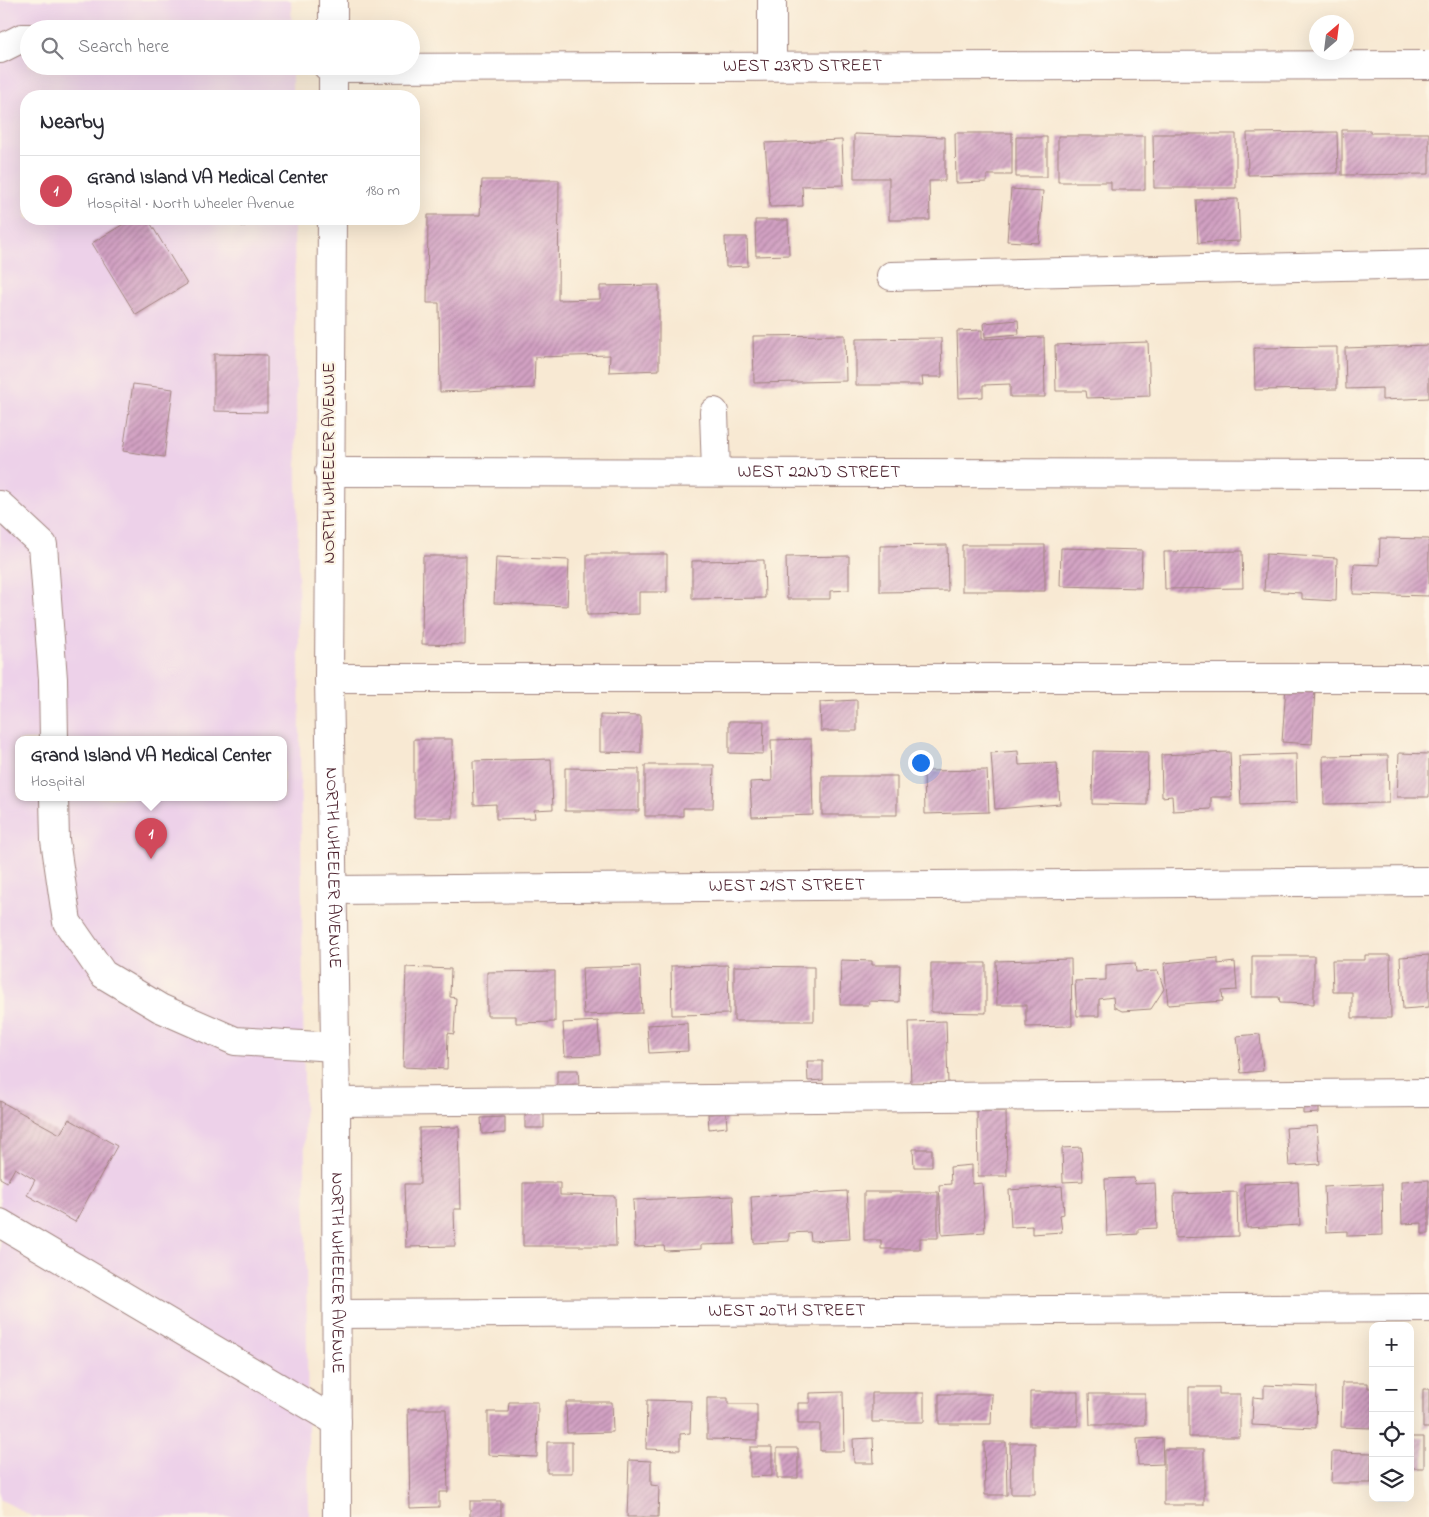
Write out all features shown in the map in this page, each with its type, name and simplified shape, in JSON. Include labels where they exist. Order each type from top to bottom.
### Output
[{"type":"street","points":[[333,0],[333,20]]},
{"type":"street","points":[[772,0],[772,66]]},
{"type":"street","points":[[0,49],[20,39]]},
{"type":"street","name":"WEST 23RD STREET","points":[[420,67],[1429,65]]},
{"type":"street","points":[[332,75],[333,90]]},
{"type":"street","name":"NORTH WHEELER AVENUE","points":[[332,225],[329,678],[336,1102],[337,1517]]},
{"type":"street","points":[[891,276],[1429,264]]},
{"type":"street","points":[[714,412],[716,472]]},
{"type":"street","name":"WEST 22ND STREET","points":[[329,472],[1429,474]]},
{"type":"street","points":[[0,505],[43,545],[53,679],[54,736]]},
{"type":"street","points":[[329,678],[1429,678]]},
{"type":"street","points":[[54,801],[54,840],[68,922],[104,974],[160,1008],[235,1041],[335,1047]]},
{"type":"street","name":"WEST 21ST STREET","points":[[333,890],[1429,882]]},
{"type":"street","points":[[336,1102],[1429,1094]]},
{"type":"street","points":[[0,1223],[337,1422]]},
{"type":"street","name":"WEST 20TH STREET","points":[[337,1314],[1429,1308]]},
{"type":"shaded area","points":[[0,0],[291,0],[292,20],[20,20],[20,75],[292,75],[292,90],[20,90],[20,225],[294,225],[309,1517],[33,1517],[0,1499]]},
{"type":"building","points":[[1342,130],[1370,130],[1370,133],[1429,133],[1429,174],[1342,175]]},
{"type":"building","points":[[1337,132],[1338,173],[1248,175],[1247,133]]},
{"type":"building","points":[[955,133],[1012,133],[1012,175],[987,175],[987,182],[956,183]]},
{"type":"building","points":[[854,134],[945,137],[945,181],[929,181],[930,220],[889,220],[889,178],[854,178]]},
{"type":"building","points":[[1153,134],[1236,134],[1236,188],[1154,188]]},
{"type":"building","points":[[1058,136],[1145,136],[1145,190],[1111,190],[1111,182],[1058,182]]},
{"type":"building","points":[[1016,137],[1047,137],[1047,177],[1016,177]]},
{"type":"building","points":[[842,140],[844,185],[802,186],[803,206],[770,207],[765,143]]},
{"type":"building","points":[[482,180],[559,180],[558,300],[600,299],[600,286],[659,285],[659,370],[609,372],[610,355],[535,357],[534,388],[440,392],[439,303],[427,303],[428,215],[480,215]]},
{"type":"building","points":[[1011,189],[1043,191],[1039,243],[1007,241]]},
{"type":"building","points":[[1238,199],[1240,241],[1198,243],[1196,200]]},
{"type":"building","points":[[755,220],[788,220],[789,255],[756,256]]},
{"type":"building","points":[[122,225],[152,225],[187,284],[136,315],[92,243]]},
{"type":"building","points":[[725,237],[747,237],[748,266],[726,267]]},
{"type":"building","points":[[1018,320],[1019,334],[985,337],[984,323]]},
{"type":"building","points":[[982,330],[982,339],[1044,337],[1045,397],[1010,397],[1010,384],[983,385],[983,397],[959,398],[957,331]]},
{"type":"building","points":[[845,335],[846,381],[754,383],[753,336]]},
{"type":"building","points":[[941,338],[942,377],[922,377],[923,385],[856,385],[856,339]]},
{"type":"building","points":[[1148,342],[1150,396],[1087,398],[1086,391],[1056,391],[1055,345]]},
{"type":"building","points":[[1429,345],[1429,398],[1382,400],[1382,388],[1346,389],[1345,348]]},
{"type":"building","points":[[1337,347],[1337,389],[1255,390],[1254,348]]},
{"type":"building","points":[[214,354],[267,355],[267,412],[214,411]]},
{"type":"building","points":[[133,384],[173,389],[164,457],[123,451]]},
{"type":"building","points":[[1380,538],[1429,539],[1429,596],[1353,594],[1354,564],[1379,565]]},
{"type":"building","points":[[947,545],[948,591],[880,592],[880,546]]},
{"type":"building","points":[[962,545],[1045,545],[1045,591],[962,591]]},
{"type":"building","points":[[1061,548],[1142,550],[1141,588],[1060,586]]},
{"type":"building","points":[[1242,551],[1243,588],[1165,589],[1164,552]]},
{"type":"building","points":[[587,554],[667,554],[667,592],[639,592],[639,614],[587,615]]},
{"type":"building","points":[[1266,554],[1337,558],[1336,601],[1302,599],[1302,593],[1264,591]]},
{"type":"building","points":[[423,556],[466,556],[465,645],[422,644]]},
{"type":"building","points":[[849,556],[849,590],[830,591],[830,599],[787,599],[786,557]]},
{"type":"building","points":[[496,557],[569,560],[567,606],[494,603]]},
{"type":"building","points":[[764,560],[765,598],[692,599],[692,561]]},
{"type":"building","points":[[1286,686],[1315,688],[1312,744],[1282,742]]},
{"type":"building","points":[[857,700],[857,731],[821,731],[820,702]]},
{"type":"building","points":[[600,715],[641,716],[641,753],[600,752]]},
{"type":"building","points":[[729,721],[764,721],[763,754],[729,753]]},
{"type":"building","points":[[414,739],[452,739],[453,818],[414,818]]},
{"type":"building","points":[[811,739],[813,815],[752,817],[750,782],[772,781],[771,740]]},
{"type":"building","points":[[1018,751],[1019,765],[1057,763],[1060,804],[995,809],[991,753]]},
{"type":"building","points":[[1093,751],[1148,752],[1147,805],[1092,804]]},
{"type":"building","points":[[1230,752],[1232,797],[1211,797],[1211,809],[1173,811],[1172,796],[1162,797],[1161,755]]},
{"type":"building","points":[[1399,753],[1429,754],[1429,797],[1397,797]]},
{"type":"building","points":[[1296,754],[1297,803],[1241,805],[1239,756]]},
{"type":"building","points":[[1388,755],[1389,803],[1324,804],[1323,756]]},
{"type":"building","points":[[551,759],[553,809],[534,810],[535,818],[496,819],[496,804],[474,805],[473,761]]},
{"type":"building","points":[[645,765],[714,765],[713,808],[683,808],[683,816],[645,816]]},
{"type":"building","points":[[565,768],[639,769],[639,811],[565,811]]},
{"type":"building","points":[[987,770],[989,812],[925,814],[924,771]]},
{"type":"building","points":[[822,776],[897,776],[897,815],[822,815]]},
{"type":"building","points":[[1365,955],[1390,955],[1391,1018],[1352,1018],[1352,992],[1333,992],[1332,960],[1365,960]]},
{"type":"building","points":[[1429,955],[1429,1007],[1403,1009],[1400,957]]},
{"type":"building","points":[[1252,956],[1314,956],[1314,1004],[1280,1003],[1279,997],[1252,997]]},
{"type":"building","points":[[1218,958],[1218,964],[1235,962],[1237,990],[1222,991],[1223,1001],[1168,1005],[1164,963]]},
{"type":"building","points":[[1071,959],[1072,1026],[1026,1027],[1026,1005],[997,1005],[996,961]]},
{"type":"building","points":[[841,960],[872,961],[872,965],[900,965],[899,1002],[869,1001],[869,1005],[840,1005]]},
{"type":"building","points":[[931,963],[986,963],[986,1013],[931,1012]]},
{"type":"building","points":[[1135,963],[1136,972],[1158,971],[1164,989],[1151,1009],[1122,1011],[1114,1007],[1113,997],[1099,999],[1099,1016],[1077,1016],[1075,981],[1106,980],[1106,965]]},
{"type":"building","points":[[728,965],[729,1014],[672,1015],[671,966]]},
{"type":"building","points":[[640,966],[642,1013],[584,1015],[582,968]]},
{"type":"building","points":[[734,966],[814,967],[814,1021],[734,1021]]},
{"type":"building","points":[[406,967],[451,969],[450,997],[456,998],[454,1034],[448,1033],[447,1069],[403,1067]]},
{"type":"building","points":[[555,971],[555,1022],[516,1023],[516,1016],[487,1016],[487,972]]},
{"type":"building","points":[[598,1021],[600,1055],[565,1056],[563,1023]]},
{"type":"building","points":[[946,1021],[948,1083],[911,1084],[909,1022]]},
{"type":"building","points":[[687,1023],[688,1051],[649,1053],[647,1025]]},
{"type":"building","points":[[1260,1034],[1263,1071],[1241,1073],[1237,1036]]},
{"type":"building","points":[[807,1061],[823,1061],[823,1080],[808,1081]]},
{"type":"building","points":[[557,1070],[578,1070],[579,1084],[557,1085]]},
{"type":"building","points":[[0,1101],[60,1134],[69,1119],[117,1146],[75,1222],[27,1195],[35,1180],[15,1168],[7,1182],[0,1178]]},
{"type":"building","points":[[1319,1103],[1319,1113],[1303,1114],[1303,1104]]},
{"type":"building","points":[[525,1111],[544,1111],[544,1128],[525,1128]]},
{"type":"building","points":[[977,1111],[1006,1111],[1007,1176],[978,1176]]},
{"type":"building","points":[[726,1113],[727,1127],[709,1129],[708,1114]]},
{"type":"building","points":[[505,1117],[505,1133],[482,1134],[481,1118]]},
{"type":"building","points":[[1317,1126],[1320,1164],[1289,1166],[1286,1128]]},
{"type":"building","points":[[459,1127],[461,1209],[454,1209],[455,1246],[406,1247],[404,1184],[420,1184],[419,1128]]},
{"type":"building","points":[[1081,1147],[1083,1181],[1063,1182],[1062,1148]]},
{"type":"building","points":[[913,1149],[932,1149],[932,1167],[914,1167]]},
{"type":"building","points":[[972,1165],[972,1184],[982,1183],[985,1232],[942,1235],[939,1185],[951,1184],[950,1167]]},
{"type":"building","points":[[1134,1178],[1135,1184],[1155,1183],[1157,1228],[1138,1229],[1138,1234],[1107,1236],[1105,1179]]},
{"type":"building","points":[[1429,1180],[1429,1234],[1422,1234],[1422,1223],[1402,1224],[1401,1181]]},
{"type":"building","points":[[1298,1182],[1300,1225],[1247,1228],[1244,1184]]},
{"type":"building","points":[[523,1183],[560,1183],[560,1195],[615,1196],[616,1246],[523,1246]]},
{"type":"building","points":[[1382,1184],[1383,1235],[1347,1236],[1347,1231],[1326,1232],[1324,1187]]},
{"type":"building","points":[[1062,1186],[1064,1214],[1060,1215],[1062,1232],[1032,1234],[1032,1226],[1011,1227],[1009,1190]]},
{"type":"building","points":[[847,1191],[850,1239],[811,1241],[810,1232],[789,1233],[789,1241],[754,1243],[751,1197]]},
{"type":"building","points":[[864,1192],[938,1192],[938,1238],[920,1238],[920,1249],[881,1249],[881,1240],[864,1240]]},
{"type":"building","points":[[1237,1192],[1238,1236],[1175,1238],[1174,1194]]},
{"type":"building","points":[[733,1196],[735,1244],[701,1245],[701,1249],[665,1251],[664,1246],[635,1247],[633,1200]]},
{"type":"building","points":[[1342,1383],[1368,1383],[1369,1428],[1341,1427]]},
{"type":"building","points":[[1264,1385],[1317,1387],[1316,1428],[1252,1425],[1253,1397],[1264,1398]]},
{"type":"building","points":[[1189,1387],[1219,1387],[1219,1394],[1240,1394],[1240,1437],[1189,1437]]},
{"type":"building","points":[[1423,1389],[1429,1389],[1429,1428],[1423,1428]]},
{"type":"building","points":[[843,1392],[844,1451],[820,1451],[820,1424],[798,1424],[798,1403],[810,1403],[810,1393]]},
{"type":"building","points":[[1030,1392],[1078,1392],[1078,1426],[1030,1426]]},
{"type":"building","points":[[872,1393],[924,1393],[924,1422],[872,1422]]},
{"type":"building","points":[[939,1394],[992,1394],[991,1424],[939,1424]]},
{"type":"building","points":[[1089,1394],[1145,1394],[1145,1425],[1090,1425]]},
{"type":"building","points":[[707,1398],[728,1398],[728,1404],[757,1404],[757,1440],[707,1439]]},
{"type":"building","points":[[647,1400],[691,1401],[690,1433],[680,1434],[680,1450],[646,1449]]},
{"type":"building","points":[[509,1402],[538,1402],[537,1457],[488,1455],[488,1412],[508,1412]]},
{"type":"building","points":[[566,1402],[612,1402],[613,1432],[567,1433]]},
{"type":"building","points":[[408,1409],[446,1409],[448,1492],[439,1492],[439,1507],[410,1508]]},
{"type":"building","points":[[1414,1437],[1424,1437],[1424,1468],[1414,1468]]},
{"type":"building","points":[[873,1438],[874,1463],[854,1463],[853,1439]]},
{"type":"building","points":[[1162,1438],[1163,1464],[1138,1465],[1137,1439]]},
{"type":"building","points":[[547,1442],[572,1442],[572,1473],[547,1473]]},
{"type":"building","points":[[984,1442],[1006,1442],[1007,1495],[985,1495]]},
{"type":"building","points":[[1010,1443],[1035,1443],[1035,1494],[1011,1494]]},
{"type":"building","points":[[750,1447],[772,1447],[772,1476],[750,1477]]},
{"type":"building","points":[[777,1448],[798,1448],[798,1478],[777,1478]]},
{"type":"building","points":[[1164,1449],[1204,1449],[1204,1505],[1164,1505]]},
{"type":"building","points":[[1332,1452],[1369,1453],[1369,1483],[1331,1483]]},
{"type":"building","points":[[629,1460],[651,1461],[651,1485],[659,1486],[658,1517],[627,1517]]},
{"type":"building","points":[[470,1501],[501,1501],[501,1517],[470,1517]]},
{"type":"place","name":"Grand Island VA Medical Center","points":[[151,859]]}]
